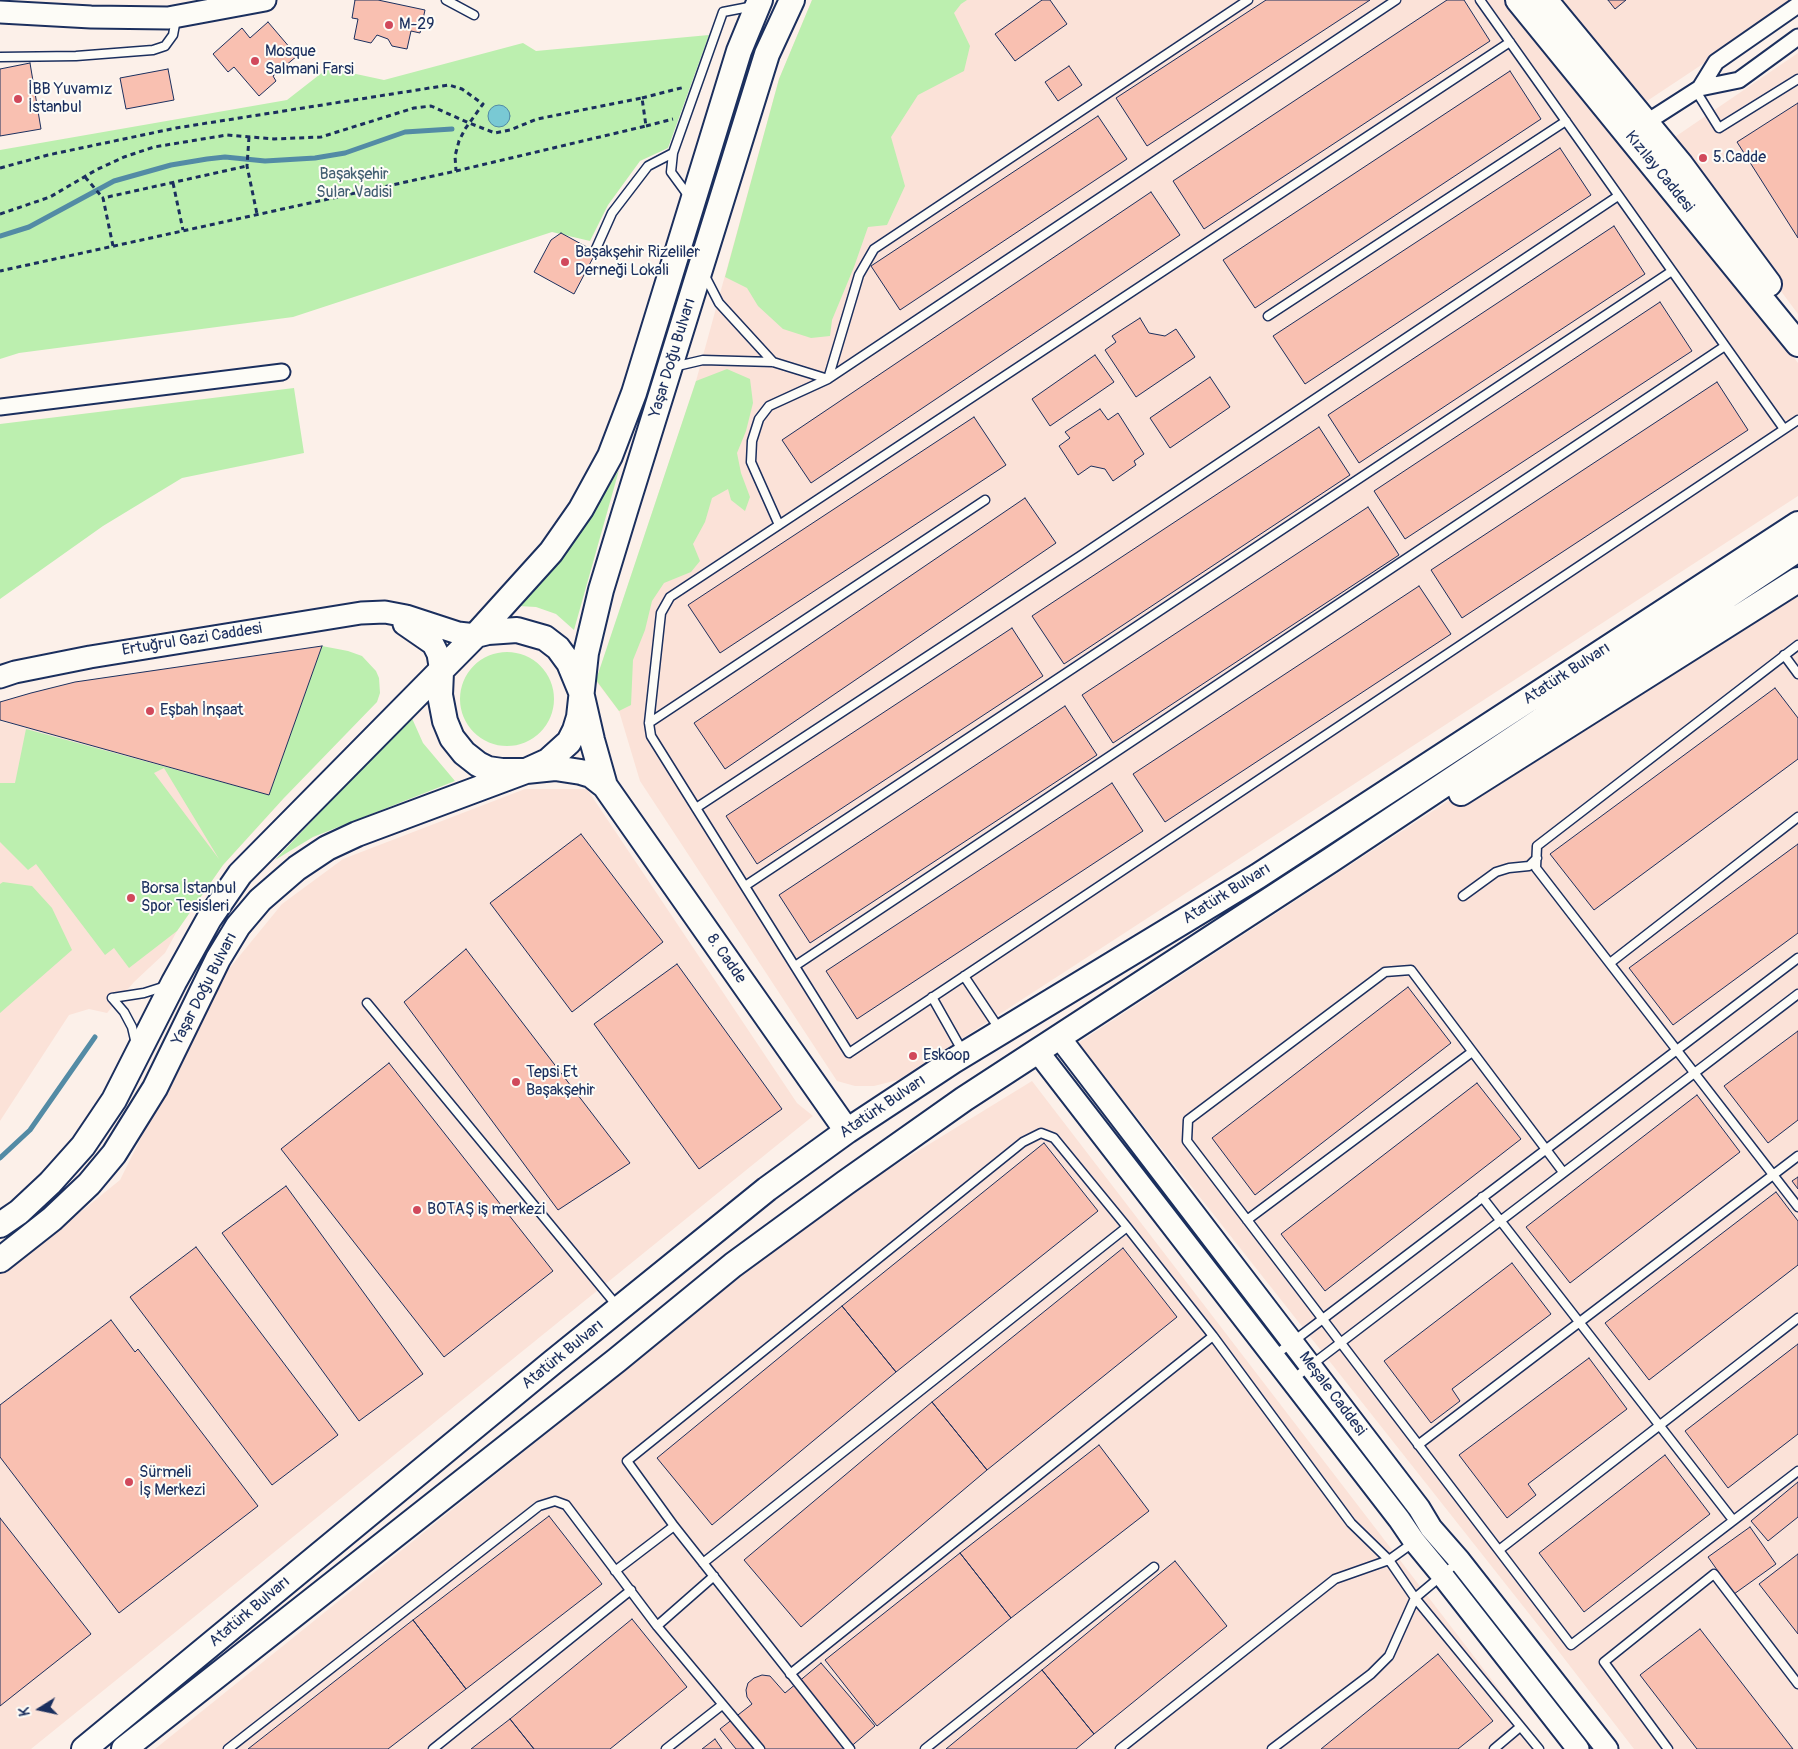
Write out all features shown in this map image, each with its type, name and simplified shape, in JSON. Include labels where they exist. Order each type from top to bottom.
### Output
[{"type":"main road","name":"Yaşar Doğu Bulvarı","points":[[0,1260],[52,1219],[88,1184],[114,1154],[156,1088],[218,960],[238,926],[260,900],[297,868],[327,848],[357,834],[548,761],[569,742],[579,717],[586,653],[601,590],[767,54],[792,0]]},
{"type":"main road","name":"Kızılay Caddesi","points":[[1518,0],[1798,344]]},
{"type":"main road","name":"Kızılay Caddesi","points":[[1545,0],[1647,122],[1767,282],[1798,318]]},
{"type":"main road","name":"Yaşar Doğu Bulvarı","points":[[0,1225],[19,1212],[50,1183],[83,1146],[114,1100],[174,982],[209,919],[240,874],[476,635],[550,552],[581,509],[610,456],[634,393],[739,51],[759,3]]},
{"type":"main road","points":[[1258,876],[1335,808],[1798,507]]},
{"type":"main road","name":"Atatürk Bulvarı","points":[[84,1749],[619,1309],[767,1190],[847,1131],[964,1054],[1258,876],[1798,524]]},
{"type":"main road","name":"Atatürk Bulvarı","points":[[124,1749],[617,1360],[733,1266],[853,1178],[964,1100],[1332,860],[1798,550]]},
{"type":"main road","points":[[1332,860],[1420,819],[1798,580]]},
{"type":"main road","name":"Yaşar Doğu Bulvarı","points":[[476,635],[488,632],[517,630],[545,638],[558,648],[569,663],[581,692]]},
{"type":"main road","name":"Yaşar Doğu Bulvarı","points":[[441,672],[440,695],[445,722],[452,738],[464,753],[478,764],[488,769],[502,772],[555,768],[581,772],[591,775],[605,786]]},
{"type":"main road","points":[[581,692],[605,786]]},
{"type":"main road","name":"8. Cadde","points":[[605,786],[847,1131]]},
{"type":"main road","points":[[1038,1052],[1043,1006]]},
{"type":"street","points":[[0,12],[91,17],[168,18],[264,0]]},
{"type":"street","points":[[1698,90],[1716,62],[1798,5]]},
{"type":"street","points":[[1647,122],[1698,90],[1739,80],[1798,37]]},
{"type":"street","points":[[0,407],[282,372]]},
{"type":"street","points":[[385,612],[433,644],[438,654],[441,672]]},
{"type":"street","name":"Ertuğrul Gazi Caddesi","points":[[0,677],[90,656],[361,613],[385,612],[406,616],[458,633],[476,635]]},
{"type":"street","name":"Meşale Caddesi","points":[[1059,1038],[1419,1508],[1422,1535],[1442,1575],[1578,1749]]},
{"type":"street","name":"Meşale Caddesi","points":[[1038,1052],[1399,1519],[1459,1560],[1607,1749]]},
{"type":"lane","points":[[446,0],[474,15]]},
{"type":"lane","points":[[828,379],[859,275],[874,249],[1248,0]]},
{"type":"lane","points":[[779,525],[751,462],[752,441],[759,419],[769,406],[828,379],[1396,0]]},
{"type":"lane","points":[[1480,0],[1784,428]]},
{"type":"lane","points":[[693,202],[670,172],[673,153],[723,12],[759,3]]},
{"type":"lane","points":[[0,56],[76,56],[153,50],[165,46],[173,35],[176,16]]},
{"type":"lane","points":[[1510,42],[670,597],[661,613],[649,723],[651,736],[849,1053],[1798,420]]},
{"type":"lane","points":[[1698,90],[1719,128],[1798,79]]},
{"type":"lane","points":[[1268,316],[1566,121]]},
{"type":"lane","points":[[595,251],[612,213],[648,166],[673,153]]},
{"type":"lane","points":[[696,808],[1088,550],[1618,196]]},
{"type":"lane","points":[[700,267],[719,303],[773,362]]},
{"type":"lane","points":[[745,886],[1672,271]]},
{"type":"lane","points":[[794,966],[1725,346]]},
{"type":"lane","points":[[670,367],[703,360],[773,362],[828,379]]},
{"type":"lane","points":[[649,723],[985,500]]},
{"type":"lane","points":[[1798,645],[1537,846],[1536,868],[1798,1207]]},
{"type":"lane","points":[[1784,656],[1798,674]]},
{"type":"lane","points":[[1610,963],[1798,817]]},
{"type":"lane","points":[[1463,896],[1496,872],[1509,868],[1529,866],[1537,858]]},
{"type":"lane","points":[[1274,1356],[1798,958]]},
{"type":"lane","points":[[1563,1172],[1411,970],[1385,972],[1188,1120],[1187,1142],[1571,1645],[1798,1471]]},
{"type":"lane","points":[[964,976],[1001,1032]]},
{"type":"lane","points":[[138,1052],[132,1027],[124,1012],[112,998],[144,993],[174,982]]},
{"type":"lane","points":[[1292,1380],[1798,994]]},
{"type":"lane","points":[[932,997],[964,1054]]},
{"type":"lane","points":[[367,1003],[619,1309]]},
{"type":"lane","points":[[1247,1220],[1472,1052]]},
{"type":"lane","points":[[850,1749],[674,1526],[626,1462],[1023,1142],[1041,1133],[1054,1138],[1128,1228],[1213,1336],[1352,1523],[1389,1560],[1415,1598],[1539,1749]]},
{"type":"lane","points":[[1418,1445],[1798,1156]]},
{"type":"lane","points":[[1482,1197],[1734,1520]]},
{"type":"lane","points":[[703,1562],[1128,1228]]},
{"type":"lane","points":[[1499,1550],[1798,1318]]},
{"type":"lane","points":[[790,1674],[1213,1336]]},
{"type":"lane","points":[[228,1749],[539,1506],[555,1501],[566,1505],[657,1626],[760,1749]]},
{"type":"lane","points":[[615,1571],[674,1526]]},
{"type":"lane","points":[[1120,1749],[1335,1579],[1389,1560],[1422,1535]]},
{"type":"lane","points":[[1272,1749],[1371,1674],[1389,1656],[1415,1598],[1459,1560]]},
{"type":"lane","points":[[925,1749],[1154,1567]]},
{"type":"lane","points":[[1668,1749],[1604,1662],[1714,1574],[1798,1684]]},
{"type":"lane","points":[[657,1626],[714,1576]]},
{"type":"lane","points":[[433,1749],[631,1590]]},
{"type":"lane","points":[[666,1749],[722,1705]]},
{"type":"lane","points":[[1494,1749],[1520,1727]]},
{"type":"path","points":[[0,214],[50,197],[96,170],[124,157],[154,147],[226,135],[274,139],[321,136],[414,108],[431,106],[495,133],[510,130],[537,118],[642,98],[698,84]]},
{"type":"path","points":[[0,168],[48,155],[176,128],[449,85],[462,89],[483,104],[459,141],[455,156],[456,172]]},
{"type":"path","points":[[642,98],[646,126]]},
{"type":"path","points":[[0,271],[456,172],[686,116]]},
{"type":"path","points":[[249,137],[247,166],[257,214]]},
{"type":"path","points":[[103,198],[247,166]]},
{"type":"path","points":[[85,177],[103,198],[113,246]]},
{"type":"path","points":[[173,183],[183,230]]},
{"type":"shaded area","points":[[812,0],[1505,0],[1716,256],[1798,363],[1798,496],[898,1080],[874,1086],[855,1086],[837,1081],[640,781],[619,711],[596,681],[696,381],[779,79]]},
{"type":"shaded area","points":[[1561,0],[1798,0],[1798,1],[1644,103]]},
{"type":"shaded area","points":[[1798,53],[1798,314],[1669,141]]},
{"type":"shaded area","points":[[1798,572],[1798,1749],[1634,1749],[1078,1043]]},
{"type":"shaded area","points":[[0,721],[283,799],[223,865],[177,931],[165,953],[134,982],[107,1013],[89,1009],[69,1015],[0,1121]]},
{"type":"shaded area","points":[[525,789],[587,789],[797,1103],[813,1116],[31,1749],[0,1749],[0,1269],[73,1218],[120,1180],[219,981],[282,904],[343,859]]},
{"type":"shaded area","name":"Eskoop","points":[[1032,1081],[1545,1749],[155,1749],[830,1205]]},
{"type":"green space","points":[[812,0],[967,0],[954,13],[970,46],[964,71],[918,95],[891,137],[905,186],[887,225],[868,227],[832,320],[830,336],[811,338],[783,329],[758,306],[747,288],[725,277],[779,79]]},
{"type":"green space","name":"Başakşehir Sular Vadisi","points":[[709,35],[668,148],[640,161],[608,205],[590,241],[552,232],[293,317],[19,353],[0,359],[0,150],[287,100],[328,68],[384,80],[523,43],[536,51]]},
{"type":"green space","points":[[727,369],[750,379],[753,403],[746,431],[737,453],[741,473],[750,497],[745,511],[731,500],[728,489],[712,498],[705,522],[693,544],[700,561],[691,572],[664,583],[652,601],[645,630],[633,660],[631,705],[619,711],[596,680],[696,381]]},
{"type":"green space","points":[[294,388],[304,453],[182,478],[103,526],[0,599],[0,424]]},
{"type":"green space","points":[[619,470],[574,630],[556,614],[536,607],[519,606],[566,554]]},
{"type":"green space","points":[[322,646],[362,656],[376,671],[379,678],[380,693],[377,702],[283,799],[223,865],[177,931],[129,968],[114,948],[105,955],[36,864],[28,870],[0,842],[0,783],[15,783],[26,729],[269,795]],"holes":[[[164,768],[219,859],[154,773]]]},
{"type":"green space","points":[[507,652],[525,656],[540,666],[550,681],[554,699],[550,717],[540,732],[525,742],[507,746],[489,742],[474,732],[464,717],[460,699],[464,681],[474,666],[489,656]]},
{"type":"green space","points":[[411,716],[423,743],[455,781],[313,837],[275,860]]},
{"type":"green space","points":[[3,882],[32,886],[52,908],[72,950],[0,1013],[0,884]]},
{"type":"water","points":[[495,105],[503,105],[510,112],[510,120],[503,127],[495,127],[488,120],[488,112]]},
{"type":"building","name":"M-29","points":[[355,0],[378,0],[425,10],[420,33],[411,31],[407,49],[392,46],[388,39],[377,35],[371,43],[354,39],[358,19],[352,18]]},
{"type":"building","points":[[1042,0],[1050,0],[1067,24],[1015,61],[995,34]]},
{"type":"building","points":[[1266,0],[1370,0],[1147,146],[1116,98]]},
{"type":"building","points":[[1447,0],[1464,0],[1490,41],[1204,229],[1173,181]]},
{"type":"building","points":[[1608,0],[1626,0],[1615,9]]},
{"type":"building","name":"Mosque Salmani Farsi","points":[[268,22],[297,56],[273,76],[276,81],[259,96],[234,67],[228,72],[213,54],[242,28],[250,38]]},
{"type":"building","name":"İBB Yuvamız İstanbul","points":[[30,63],[41,129],[0,136],[0,69]]},
{"type":"building","points":[[1069,66],[1082,85],[1058,101],[1045,82]]},
{"type":"building","points":[[168,69],[174,100],[126,109],[120,78]]},
{"type":"building","points":[[1510,71],[1541,119],[1255,308],[1223,260]]},
{"type":"building","points":[[1798,103],[1798,238],[1737,142]]},
{"type":"building","points":[[1098,116],[1127,159],[900,310],[871,266]]},
{"type":"building","points":[[1560,148],[1591,195],[1305,384],[1273,336]]},
{"type":"building","points":[[1151,192],[1180,235],[811,483],[782,440]]},
{"type":"building","points":[[1614,226],[1645,274],[1359,463],[1328,415]]},
{"type":"building","name":"Başakşehir Rizeliler Derneği Lokali","points":[[561,233],[596,252],[574,294],[534,272],[551,240]]},
{"type":"building","points":[[1660,302],[1692,351],[1405,539],[1374,491]]},
{"type":"building","points":[[1140,318],[1149,333],[1165,336],[1176,329],[1195,357],[1136,397],[1105,350],[1116,342],[1112,336]]},
{"type":"building","points":[[1095,355],[1114,382],[1050,426],[1032,399]]},
{"type":"building","points":[[1210,377],[1230,407],[1170,448],[1150,418]]},
{"type":"building","points":[[1717,382],[1748,430],[1462,618],[1431,570]]},
{"type":"building","points":[[1100,409],[1108,420],[1118,413],[1144,454],[1134,461],[1136,465],[1113,481],[1105,469],[1091,466],[1078,475],[1059,446],[1070,438],[1065,432]]},
{"type":"building","points":[[974,417],[1006,465],[720,653],[688,605]]},
{"type":"building","points":[[1319,427],[1350,475],[1064,664],[1032,616]]},
{"type":"building","points":[[1025,498],[1056,543],[725,769],[694,723]]},
{"type":"building","points":[[1368,507],[1399,555],[1113,743],[1082,695]]},
{"type":"building","points":[[1419,586],[1451,634],[1165,822],[1133,774]]},
{"type":"building","points":[[1012,628],[1043,676],[757,864],[726,816]]},
{"type":"building","name":"Eşbah İnşaat","points":[[322,646],[269,795],[0,720],[0,702],[75,682]]},
{"type":"building","points":[[1775,688],[1798,718],[1798,759],[1594,910],[1550,854]]},
{"type":"building","points":[[1065,706],[1097,755],[810,943],[779,895]]},
{"type":"building","points":[[1112,783],[1143,831],[857,1019],[826,971]]},
{"type":"building","points":[[581,834],[663,942],[572,1012],[490,903]]},
{"type":"building","points":[[1798,844],[1798,933],[1673,1025],[1629,968]]},
{"type":"building","name":"Tepsi Et Başakşehir","points":[[466,949],[630,1163],[558,1210],[404,1002]]},
{"type":"building","points":[[677,964],[782,1109],[699,1169],[594,1024]]},
{"type":"building","points":[[1408,987],[1451,1043],[1255,1195],[1212,1138]]},
{"type":"building","points":[[1798,1031],[1798,1120],[1768,1143],[1724,1086]]},
{"type":"building","name":"BOTAŞ iş merkezi","points":[[389,1063],[553,1271],[444,1357],[281,1149]]},
{"type":"building","points":[[1477,1083],[1521,1139],[1325,1291],[1281,1234]]},
{"type":"building","points":[[1697,1095],[1740,1152],[1570,1283],[1526,1227]]},
{"type":"building","points":[[1044,1143],[1098,1211],[896,1372],[842,1306]]},
{"type":"building","points":[[1798,1177],[1798,1189],[1792,1181]]},
{"type":"building","points":[[286,1186],[423,1374],[359,1421],[222,1233]]},
{"type":"building","points":[[1776,1192],[1798,1221],[1798,1265],[1649,1380],[1605,1323]]},
{"type":"building","points":[[196,1247],[338,1435],[272,1485],[130,1297]]},
{"type":"building","points":[[1123,1248],[1177,1317],[987,1470],[932,1402]]},
{"type":"building","points":[[1512,1263],[1551,1314],[1452,1389],[1460,1401],[1431,1423],[1384,1361]]},
{"type":"building","points":[[842,1306],[896,1372],[712,1525],[657,1458]]},
{"type":"building","name":"Sürmeli İş Merkezi","points":[[111,1320],[135,1352],[138,1349],[258,1506],[119,1613],[0,1457],[0,1405]]},
{"type":"building","points":[[1798,1344],[1798,1434],[1728,1488],[1685,1431]]},
{"type":"building","points":[[1589,1358],[1627,1409],[1528,1484],[1536,1495],[1507,1518],[1459,1455]]},
{"type":"building","points":[[932,1402],[987,1470],[801,1627],[744,1560]]},
{"type":"building","points":[[1099,1445],[1149,1511],[1011,1618],[960,1553]]},
{"type":"building","points":[[1665,1455],[1710,1514],[1584,1612],[1539,1553]]},
{"type":"building","points":[[1798,1482],[1798,1517],[1768,1541],[1751,1521]]},
{"type":"building","points":[[549,1516],[602,1584],[466,1689],[413,1620]]},
{"type":"building","points":[[0,1518],[91,1634],[0,1706]]},
{"type":"building","points":[[1750,1527],[1776,1564],[1734,1594],[1708,1557]]},
{"type":"building","points":[[960,1553],[1011,1618],[877,1726],[825,1660]]},
{"type":"building","points":[[1798,1554],[1798,1634],[1759,1584]]},
{"type":"building","points":[[1175,1561],[1227,1626],[1094,1734],[1042,1670]]},
{"type":"building","points":[[632,1619],[687,1687],[610,1749],[534,1749],[510,1719]]},
{"type":"building","points":[[413,1620],[466,1689],[388,1749],[248,1749]]},
{"type":"building","points":[[1700,1629],[1793,1749],[1697,1749],[1640,1675]]},
{"type":"building","points":[[1438,1654],[1493,1721],[1458,1749],[1321,1749]]},
{"type":"building","points":[[821,1663],[875,1726],[848,1749],[736,1749],[720,1729],[752,1704],[747,1697],[748,1683],[762,1675],[770,1676],[785,1693]]},
{"type":"building","points":[[1042,1670],[1094,1734],[1076,1749],[946,1749]]},
{"type":"building","points":[[510,1719],[534,1749],[471,1749]]},
{"type":"building","points":[[715,1739],[722,1749],[702,1749]]},
{"type":"waterway","points":[[0,236],[29,227],[114,181],[171,165],[225,157],[265,161],[315,158],[345,153],[405,132],[452,129]]},
{"type":"waterway","points":[[0,1158],[30,1130],[95,1037]]},
{"type":"place","name":"M-29","points":[[389,25]]},
{"type":"place","name":"Mosque Salmani Farsi","points":[[255,61]]},
{"type":"place","name":"İBB Yuvamız İstanbul","points":[[18,99]]},
{"type":"place","name":"5.Cadde","points":[[1703,158]]},
{"type":"place","name":"Başakşehir Rizeliler Derneği Lokali","points":[[565,262]]},
{"type":"place","name":"Eşbah İnşaat","points":[[150,711]]},
{"type":"place","name":"Borsa İstanbul Spor Tesisleri","points":[[131,898]]},
{"type":"place","name":"Eskoop","points":[[913,1056]]},
{"type":"place","name":"Tepsi Et Başakşehir","points":[[516,1082]]},
{"type":"place","name":"BOTAŞ iş merkezi","points":[[417,1210]]},
{"type":"place","name":"Sürmeli İş Merkezi","points":[[129,1482]]}]
